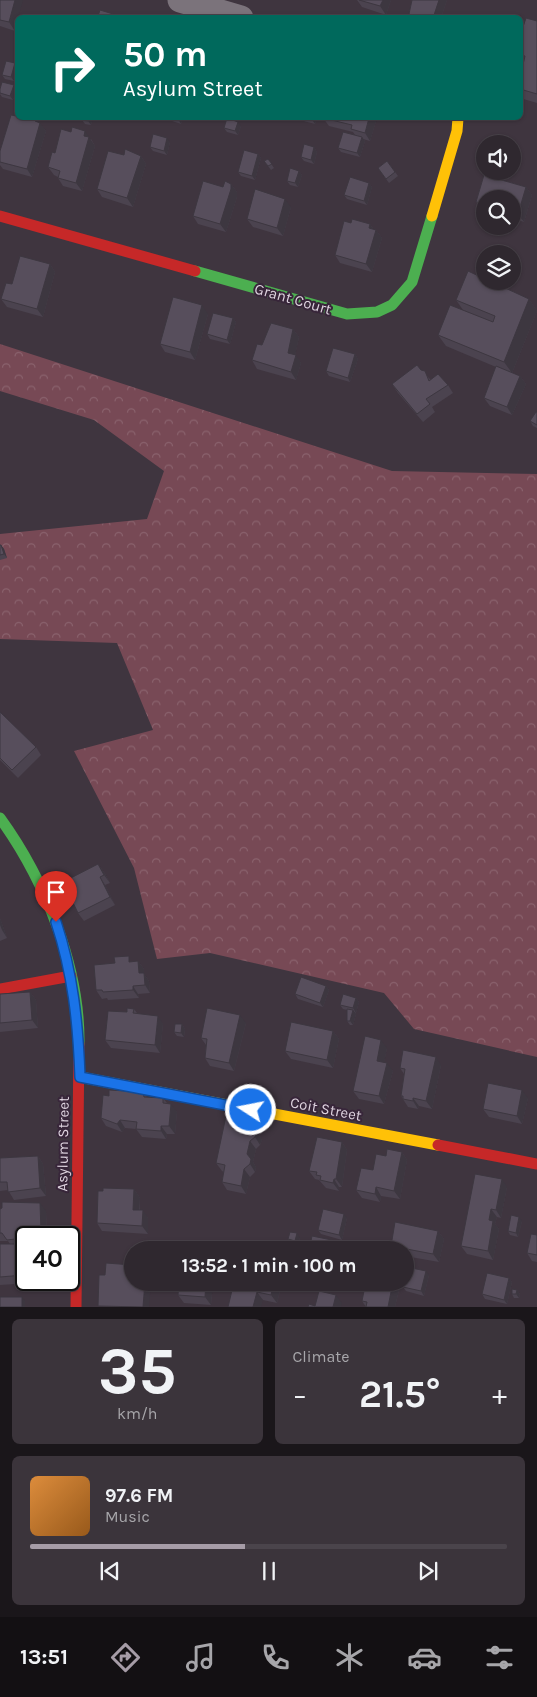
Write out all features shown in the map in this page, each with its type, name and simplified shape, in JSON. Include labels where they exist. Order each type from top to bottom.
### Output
[{"type":"street","points":[[180,0],[231,15]]},
{"type":"street","name":"Grant Court","points":[[0,216],[347,314],[383,311],[400,299],[412,282],[458,120]]},
{"type":"street","name":"Asylum Street","points":[[0,818],[16,840],[42,887],[61,939],[71,976],[79,1024],[80,1077],[76,1307]]},
{"type":"street","points":[[0,989],[71,976]]},
{"type":"street","name":"Coit Street","points":[[80,1077],[537,1164]]},
{"type":"green space","points":[[0,344],[392,471],[537,474],[537,1057],[414,1029],[384,993],[210,953],[157,959],[134,868],[74,751],[153,730],[117,643],[0,639],[0,534],[147,519],[164,471],[94,420],[0,391]]},
{"type":"building","points":[[0,0],[15,0],[9,22],[0,20]]},
{"type":"building","points":[[359,0],[383,0],[380,6]]},
{"type":"building","points":[[412,0],[439,0],[434,15],[409,14]]},
{"type":"building","points":[[100,10],[116,15],[98,15]]},
{"type":"building","points":[[526,18],[537,21],[537,94],[523,90],[525,56],[523,56],[523,27]]},
{"type":"building","points":[[6,61],[15,63],[11,77],[2,75]]},
{"type":"building","points":[[2,82],[14,85],[10,96],[0,93]]},
{"type":"building","points":[[11,115],[15,116],[15,120],[35,120],[40,123],[27,169],[0,162],[0,151]]},
{"type":"building","points":[[226,120],[238,122],[235,131],[224,128]]},
{"type":"building","points":[[331,120],[368,120],[365,133],[351,129],[352,125]]},
{"type":"building","points":[[72,127],[85,131],[84,136],[89,137],[76,183],[58,178],[60,171],[48,167],[52,152],[55,153],[61,129],[71,132]]},
{"type":"building","points":[[343,132],[362,137],[357,153],[338,148]]},
{"type":"building","points":[[153,134],[167,138],[164,151],[150,147]]},
{"type":"building","points":[[304,144],[314,147],[311,160],[301,157]]},
{"type":"building","points":[[125,149],[141,156],[127,198],[97,189],[108,151],[124,155]]},
{"type":"building","points":[[244,150],[258,154],[252,176],[238,172]]},
{"type":"building","points":[[268,159],[272,164],[268,166],[264,161]]},
{"type":"building","points":[[387,161],[395,172],[386,179],[378,168]]},
{"type":"building","points":[[290,168],[299,171],[295,183],[287,181]]},
{"type":"building","points":[[350,177],[369,183],[364,201],[344,195]]},
{"type":"building","points":[[483,180],[502,180],[526,187],[521,204],[521,190],[480,190]]},
{"type":"building","points":[[203,181],[223,187],[225,181],[231,184],[220,224],[193,216]]},
{"type":"building","points":[[255,189],[285,199],[277,228],[247,219]]},
{"type":"building","points":[[352,219],[370,224],[369,228],[376,230],[366,264],[335,255],[344,221],[351,223]]},
{"type":"building","points":[[20,256],[50,264],[37,309],[1,299],[6,283],[12,284]]},
{"type":"building","points":[[468,271],[476,275],[476,290],[510,290],[529,299],[504,362],[438,335],[450,305],[493,322],[495,316],[456,300]]},
{"type":"building","points":[[173,297],[202,305],[190,352],[160,344]]},
{"type":"building","points":[[213,313],[233,318],[227,340],[207,334]]},
{"type":"building","points":[[271,323],[293,329],[288,353],[296,355],[291,372],[252,360],[257,344],[262,345]]},
{"type":"building","points":[[333,348],[355,354],[348,378],[326,371]]},
{"type":"building","points":[[417,365],[421,370],[425,371],[429,381],[438,374],[448,385],[426,399],[430,404],[417,414],[392,384]]},
{"type":"building","points":[[496,366],[520,376],[507,407],[484,398]]},
{"type":"building","points":[[537,412],[537,425],[530,421]]},
{"type":"building","points":[[0,545],[4,554],[0,555]]},
{"type":"building","points":[[0,712],[36,747],[12,770],[0,758]]},
{"type":"building","points":[[98,864],[104,875],[100,877],[110,897],[78,913],[63,882]]},
{"type":"building","points":[[129,956],[129,962],[138,961],[139,973],[144,973],[145,985],[133,986],[133,990],[103,992],[102,990],[96,990],[94,965],[115,963],[114,957]]},
{"type":"building","points":[[301,977],[326,986],[320,1003],[295,994]]},
{"type":"building","points":[[30,992],[32,1020],[0,1023],[0,994]]},
{"type":"building","points":[[343,994],[356,998],[353,1008],[340,1005]]},
{"type":"building","points":[[127,1008],[134,1009],[133,1013],[158,1016],[155,1045],[105,1040],[108,1011],[127,1012]]},
{"type":"building","points":[[207,1008],[240,1015],[229,1063],[205,1058],[207,1039],[201,1038]]},
{"type":"building","points":[[347,1009],[353,1010],[350,1021],[347,1021]]},
{"type":"building","points":[[291,1022],[333,1031],[327,1060],[285,1051]]},
{"type":"building","points":[[175,1024],[182,1024],[181,1033],[174,1032]]},
{"type":"building","points":[[365,1036],[381,1040],[377,1061],[387,1063],[379,1096],[353,1091]]},
{"type":"building","points":[[403,1050],[436,1057],[426,1101],[413,1098],[413,1101],[403,1099],[403,1096],[401,1096],[405,1069],[400,1068]]},
{"type":"building","points":[[488,1083],[522,1090],[517,1116],[483,1109]]},
{"type":"building","points":[[109,1090],[143,1092],[144,1097],[163,1098],[163,1103],[171,1104],[169,1126],[161,1126],[161,1131],[136,1129],[137,1122],[120,1120],[117,1124],[101,1118],[103,1095],[109,1096]]},
{"type":"building","points":[[226,1116],[253,1122],[252,1125],[256,1132],[255,1137],[250,1141],[247,1154],[251,1159],[250,1164],[244,1169],[241,1186],[222,1182],[225,1165],[216,1163]]},
{"type":"building","points":[[317,1137],[342,1142],[336,1179],[334,1179],[333,1183],[320,1180],[321,1176],[316,1175],[317,1172],[309,1171]]},
{"type":"building","points":[[387,1149],[402,1152],[394,1191],[376,1187],[375,1194],[356,1190],[361,1168],[373,1170],[376,1154],[386,1156]]},
{"type":"building","points":[[38,1156],[40,1188],[8,1192],[7,1182],[0,1182],[0,1158]]},
{"type":"building","points":[[475,1174],[502,1179],[496,1210],[491,1209],[489,1220],[493,1221],[488,1251],[461,1246]]},
{"type":"building","points":[[103,1188],[134,1189],[133,1210],[143,1210],[142,1226],[97,1223],[98,1191],[103,1191]]},
{"type":"building","points":[[2,1202],[40,1203],[41,1226],[15,1226],[15,1239],[7,1240],[0,1233],[0,1209],[2,1208]]},
{"type":"building","points":[[323,1209],[344,1214],[339,1235],[318,1230]]},
{"type":"building","points":[[511,1215],[519,1217],[516,1233],[508,1231]]},
{"type":"building","points":[[395,1222],[438,1231],[433,1254],[414,1250],[414,1241],[392,1241]]},
{"type":"building","points":[[290,1232],[297,1233],[295,1241],[288,1239]]},
{"type":"building","points":[[531,1234],[537,1235],[537,1255],[527,1253]]},
{"type":"building","points":[[312,1236],[332,1240],[332,1241],[311,1241]]},
{"type":"building","points":[[0,1244],[15,1244],[15,1276],[0,1277]]},
{"type":"building","points":[[106,1263],[124,1264],[124,1291],[144,1291],[143,1307],[98,1306],[99,1275],[105,1275]]},
{"type":"building","points":[[414,1268],[426,1271],[421,1291],[414,1289]]},
{"type":"building","points":[[487,1273],[509,1278],[504,1300],[482,1294]]},
{"type":"building","points":[[512,1289],[517,1290],[516,1294],[512,1294]]},
{"type":"building","points":[[178,1291],[205,1291],[205,1297],[178,1295]]},
{"type":"building","points":[[232,1291],[272,1291],[271,1295],[257,1292],[253,1307],[228,1307]]},
{"type":"building","points":[[319,1291],[336,1295],[333,1307],[308,1307],[309,1304],[315,1306]]},
{"type":"building","points":[[364,1291],[391,1291],[388,1307],[366,1307],[367,1302],[362,1301]]},
{"type":"building","points":[[0,1297],[22,1297],[22,1307],[0,1307]]},
{"type":"traffic: fast","points":[[195,271],[347,314],[377,312],[392,305],[412,282],[432,216]]},
{"type":"traffic: fast","points":[[0,818],[31,869],[57,925],[73,985],[78,1015],[79,1044]]},
{"type":"traffic: slow","points":[[432,216],[457,131],[458,120]]},
{"type":"traffic: slow","points":[[80,1077],[438,1145]]},
{"type":"traffic: jam","points":[[0,216],[195,271]]},
{"type":"traffic: jam","points":[[0,989],[71,976]]},
{"type":"traffic: jam","points":[[76,1307],[79,1044]]},
{"type":"traffic: jam","points":[[438,1145],[537,1164]]},
{"type":"route","points":[[56,922],[71,976],[79,1024],[80,1077],[251,1110]]}]
